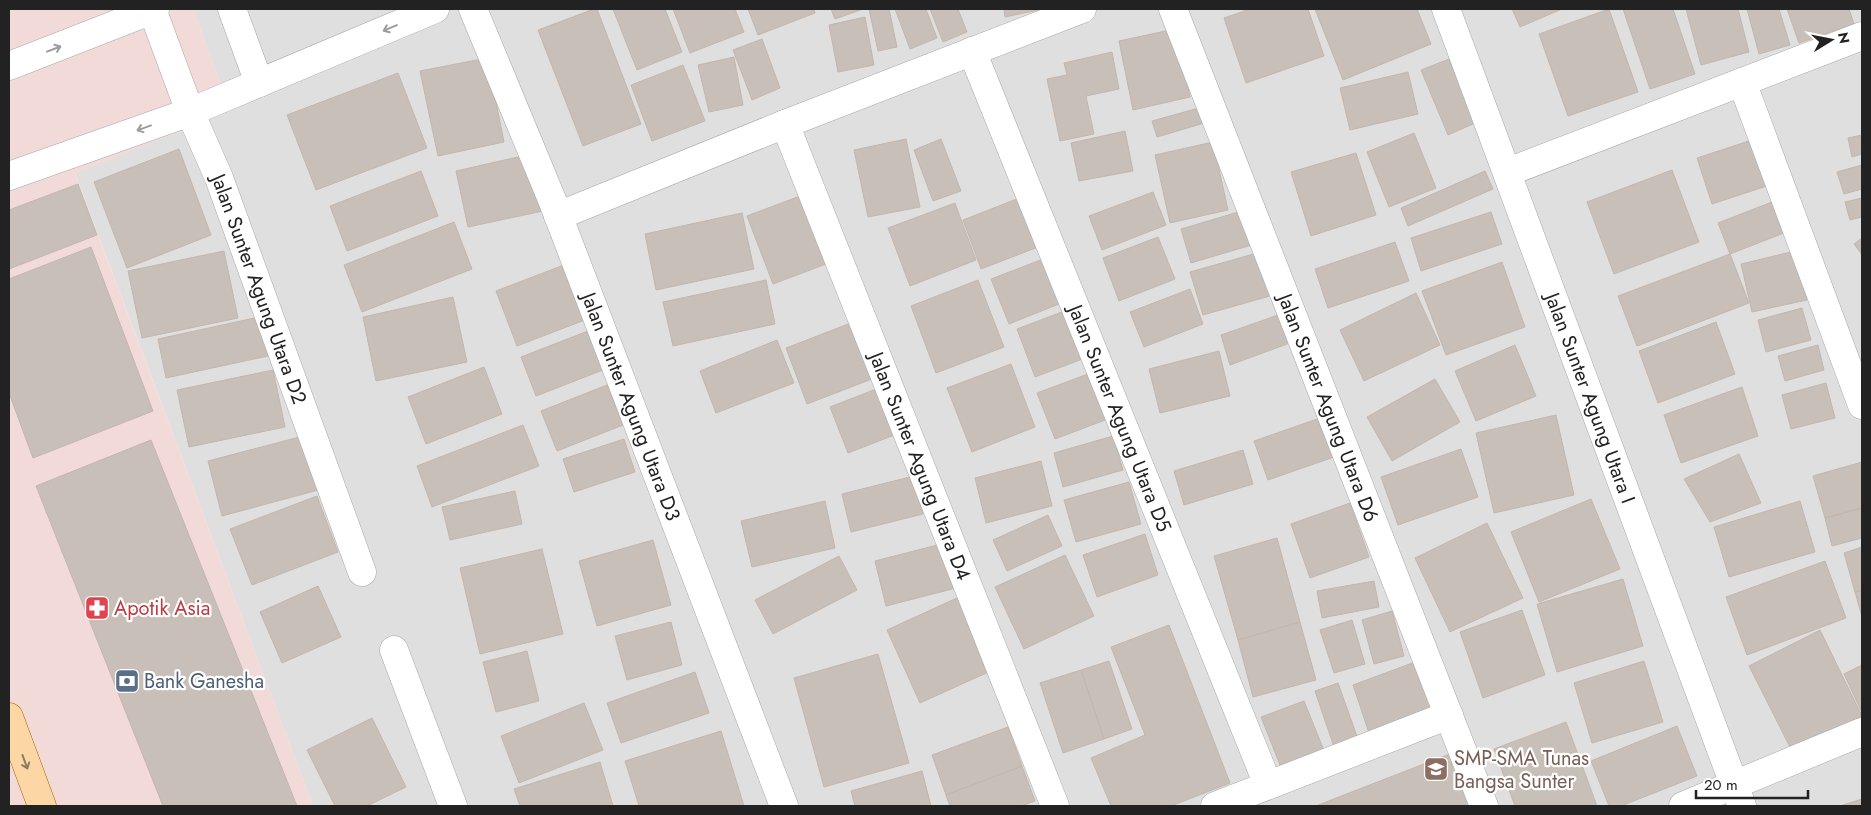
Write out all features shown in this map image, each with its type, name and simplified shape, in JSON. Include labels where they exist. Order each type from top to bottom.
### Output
[{"type":"main road","points":[[9,718],[42,806]]},
{"type":"street","points":[[9,66],[154,9]]},
{"type":"street","name":"Jalan Sunter Agung Utara D2","points":[[154,9],[190,112],[219,178],[362,572]]},
{"type":"street","points":[[232,9],[259,83]]},
{"type":"street","points":[[9,176],[190,112],[435,9]]},
{"type":"street","name":"Jalan Sunter Agung Utara D3","points":[[473,9],[558,216],[784,806]]},
{"type":"street","points":[[558,216],[786,124],[1082,9]]},
{"type":"street","name":"Jalan Sunter Agung Utara D6","points":[[1173,9],[1484,806]]},
{"type":"street","name":"Jalan Sunter Agung Utara I","points":[[1446,9],[1738,796]]},
{"type":"street","points":[[1508,172],[1862,36]]},
{"type":"street","name":"Jalan Sunter Agung Utara D5","points":[[972,51],[1268,785]]},
{"type":"street","points":[[1742,82],[1862,405]]},
{"type":"street","name":"Jalan Sunter Agung Utara D4","points":[[786,124],[1055,806]]},
{"type":"street","points":[[394,650],[453,806]]},
{"type":"street","points":[[1215,806],[1449,715]]},
{"type":"street","points":[[1683,806],[1738,796],[1862,732]]},
{"type":"shaded area","points":[[9,9],[193,9],[231,111],[75,174],[313,806],[9,806]]},
{"type":"shaded area","points":[[193,9],[1862,9],[1862,806],[313,806],[75,173],[231,111]]},
{"type":"building","points":[[597,9],[641,124],[583,146],[538,30]]},
{"type":"building","points":[[613,9],[665,9],[682,52],[637,70]]},
{"type":"building","points":[[673,9],[735,9],[744,32],[690,53]]},
{"type":"building","points":[[748,9],[814,9],[815,13],[758,35]]},
{"type":"building","points":[[831,9],[863,9],[835,19]]},
{"type":"building","points":[[869,9],[889,9],[897,47],[878,51]]},
{"type":"building","points":[[895,9],[926,9],[937,38],[910,49]]},
{"type":"building","points":[[930,9],[958,9],[967,32],[943,42]]},
{"type":"building","points":[[1004,9],[1043,9],[1005,17]]},
{"type":"building","points":[[1250,9],[1308,9],[1324,56],[1246,83],[1224,18]]},
{"type":"building","points":[[1315,9],[1417,9],[1431,44],[1343,80]]},
{"type":"building","points":[[1512,9],[1562,9],[1520,27]]},
{"type":"building","points":[[1609,9],[1638,92],[1568,116],[1539,34]]},
{"type":"building","points":[[1623,9],[1673,9],[1695,74],[1650,89]]},
{"type":"building","points":[[1686,9],[1738,9],[1749,52],[1701,65]]},
{"type":"building","points":[[1747,9],[1779,9],[1790,45],[1759,54]]},
{"type":"building","points":[[1787,9],[1849,9],[1854,24],[1799,43]]},
{"type":"building","points":[[865,17],[874,65],[838,72],[829,25]]},
{"type":"building","points":[[1175,29],[1190,97],[1133,110],[1119,41]]},
{"type":"building","points":[[762,39],[780,88],[752,100],[733,50]]},
{"type":"building","points":[[1112,52],[1119,89],[1086,96],[1094,134],[1060,141],[1047,79],[1067,75],[1064,63]]},
{"type":"building","points":[[734,57],[743,105],[709,112],[698,65]]},
{"type":"building","points":[[487,58],[504,142],[438,156],[420,71]]},
{"type":"building","points":[[1449,59],[1475,123],[1448,135],[1421,70]]},
{"type":"building","points":[[683,65],[705,121],[652,141],[631,85]]},
{"type":"building","points":[[1408,72],[1418,114],[1350,130],[1340,88]]},
{"type":"building","points":[[398,73],[427,148],[316,190],[287,115]]},
{"type":"building","points":[[1206,106],[1211,121],[1157,137],[1152,121]]},
{"type":"building","points":[[1125,131],[1133,171],[1079,181],[1071,143]]},
{"type":"building","points":[[1414,133],[1436,188],[1389,207],[1367,152]]},
{"type":"building","points":[[1862,135],[1862,154],[1852,157],[1848,138]]},
{"type":"building","points":[[1758,138],[1773,184],[1712,204],[1697,158]]},
{"type":"building","points":[[906,139],[920,207],[868,217],[854,150]]},
{"type":"building","points":[[941,139],[961,191],[933,201],[914,150]]},
{"type":"building","points":[[1213,142],[1228,210],[1170,223],[1155,155]]},
{"type":"building","points":[[179,149],[211,235],[127,268],[94,182]]},
{"type":"building","points":[[1356,153],[1376,215],[1311,236],[1291,172]]},
{"type":"building","points":[[531,154],[543,211],[468,227],[456,171]]},
{"type":"building","points":[[1862,165],[1862,189],[1844,194],[1837,172]]},
{"type":"building","points":[[1672,170],[1699,242],[1614,274],[1587,202]]},
{"type":"building","points":[[421,171],[438,216],[347,251],[330,206]]},
{"type":"building","points":[[1485,171],[1493,189],[1408,226],[1401,208]]},
{"type":"building","points":[[78,184],[97,235],[9,269],[9,210]]},
{"type":"building","points":[[1153,192],[1166,225],[1102,250],[1089,216]]},
{"type":"building","points":[[808,193],[834,261],[773,284],[747,216]]},
{"type":"building","points":[[1027,195],[1046,244],[981,269],[963,220]]},
{"type":"building","points":[[1862,198],[1862,217],[1850,220],[1845,202]]},
{"type":"building","points":[[1777,200],[1789,231],[1730,254],[1718,223]]},
{"type":"building","points":[[955,203],[976,260],[910,286],[888,228]]},
{"type":"building","points":[[1245,210],[1255,244],[1191,263],[1181,229]]},
{"type":"building","points":[[1491,212],[1502,244],[1421,271],[1411,238]]},
{"type":"building","points":[[742,213],[754,269],[656,290],[645,234]]},
{"type":"building","points":[[454,222],[472,269],[362,312],[344,265]]},
{"type":"building","points":[[1158,237],[1175,279],[1119,301],[1103,258]]},
{"type":"building","points":[[1862,238],[1862,255],[1854,244]]},
{"type":"building","points":[[1395,242],[1409,281],[1328,308],[1315,269]]},
{"type":"building","points":[[91,247],[153,411],[33,458],[9,393],[9,279]]},
{"type":"building","points":[[224,251],[238,318],[142,338],[128,271]]},
{"type":"building","points":[[1264,251],[1277,294],[1203,315],[1190,272]]},
{"type":"building","points":[[1795,251],[1807,300],[1752,312],[1741,264]]},
{"type":"building","points":[[1730,254],[1749,303],[1637,346],[1618,296]]},
{"type":"building","points":[[1051,256],[1069,300],[1009,324],[991,279]]},
{"type":"building","points":[[1502,262],[1525,327],[1446,355],[1422,291]]},
{"type":"building","points":[[569,263],[590,318],[517,346],[496,291]]},
{"type":"building","points":[[766,280],[775,324],[673,346],[663,302]]},
{"type":"building","points":[[978,280],[1004,347],[936,373],[911,306]]},
{"type":"building","points":[[1190,289],[1203,324],[1144,347],[1130,312]]},
{"type":"building","points":[[1416,293],[1440,345],[1364,381],[1340,330]]},
{"type":"building","points":[[453,297],[467,362],[376,381],[363,317]]},
{"type":"building","points":[[1802,308],[1811,340],[1766,352],[1758,320]]},
{"type":"building","points":[[1067,310],[1085,358],[1035,377],[1017,329]]},
{"type":"building","points":[[1281,314],[1290,343],[1230,365],[1221,335]]},
{"type":"building","points":[[259,317],[268,356],[166,378],[158,339]]},
{"type":"building","points":[[856,321],[877,377],[807,404],[786,348]]},
{"type":"building","points":[[1716,322],[1735,374],[1658,403],[1639,351]]},
{"type":"building","points":[[588,331],[603,370],[536,396],[521,357]]},
{"type":"building","points":[[777,340],[794,383],[716,413],[700,371]]},
{"type":"building","points":[[1515,345],[1536,396],[1476,421],[1455,371]]},
{"type":"building","points":[[1818,345],[1824,370],[1785,381],[1778,356]]},
{"type":"building","points":[[1219,351],[1230,396],[1160,413],[1149,369]]},
{"type":"building","points":[[1011,364],[1035,427],[972,452],[947,388]]},
{"type":"building","points":[[484,367],[502,414],[426,444],[408,397]]},
{"type":"building","points":[[273,370],[285,427],[189,447],[177,390]]},
{"type":"building","points":[[1096,371],[1113,417],[1055,439],[1037,393]]},
{"type":"building","points":[[1435,379],[1460,422],[1392,461],[1367,417]]},
{"type":"building","points":[[1826,383],[1835,418],[1791,429],[1782,395]]},
{"type":"building","points":[[607,385],[623,425],[557,451],[541,411]]},
{"type":"building","points":[[884,386],[902,432],[848,453],[830,407]]},
{"type":"building","points":[[1742,387],[1758,436],[1681,463],[1664,415]]},
{"type":"building","points":[[1556,415],[1574,495],[1494,513],[1476,433]]},
{"type":"building","points":[[1320,418],[1334,457],[1268,480],[1254,441]]},
{"type":"building","points":[[523,425],[539,466],[432,507],[417,466]]},
{"type":"building","points":[[307,435],[322,489],[222,516],[208,461]]},
{"type":"building","points":[[1113,436],[1123,470],[1063,487],[1054,453]]},
{"type":"building","points":[[624,439],[635,472],[574,492],[563,459]]},
{"type":"building","points":[[151,440],[297,806],[163,806],[36,486]]},
{"type":"building","points":[[1461,449],[1478,497],[1398,525],[1381,477]]},
{"type":"building","points":[[1243,450],[1253,484],[1184,505],[1174,471]]},
{"type":"building","points":[[1739,454],[1761,503],[1710,522],[1684,479]]},
{"type":"building","points":[[1041,461],[1052,506],[986,523],[975,478]]},
{"type":"building","points":[[1862,462],[1862,508],[1825,518],[1813,476]]},
{"type":"building","points":[[914,476],[923,514],[851,532],[842,494]]},
{"type":"building","points":[[1129,482],[1141,524],[1076,542],[1064,500]]},
{"type":"building","points":[[515,491],[522,524],[450,540],[442,507]]},
{"type":"building","points":[[317,496],[338,552],[252,585],[230,529]]},
{"type":"building","points":[[1591,499],[1620,569],[1539,602],[1511,532]]},
{"type":"building","points":[[825,501],[835,548],[752,567],[741,521]]},
{"type":"building","points":[[1800,501],[1815,552],[1729,577],[1714,527]]},
{"type":"building","points":[[1350,503],[1369,557],[1310,578],[1291,524]]},
{"type":"building","points":[[1862,508],[1862,538],[1832,546],[1825,518]]},
{"type":"building","points":[[1048,515],[1062,546],[1007,571],[993,540]]},
{"type":"building","points":[[1487,523],[1523,598],[1450,632],[1415,558]]},
{"type":"building","points":[[1145,534],[1158,575],[1097,597],[1083,555]]},
{"type":"building","points":[[1277,538],[1300,622],[1238,640],[1214,556]]},
{"type":"building","points":[[653,540],[671,605],[597,626],[579,561]]},
{"type":"building","points":[[949,542],[960,587],[886,606],[875,561]]},
{"type":"building","points":[[1862,547],[1862,590],[1855,592],[1844,553]]},
{"type":"building","points":[[542,549],[563,634],[480,654],[460,568]]},
{"type":"building","points":[[1065,555],[1094,616],[1024,649],[995,587]]},
{"type":"building","points":[[839,556],[857,590],[773,634],[755,600]]},
{"type":"building","points":[[1825,561],[1846,618],[1747,655],[1726,597]]},
{"type":"building","points":[[1623,579],[1643,646],[1557,672],[1537,604]]},
{"type":"building","points":[[1374,581],[1379,607],[1322,618],[1317,591]]},
{"type":"building","points":[[318,586],[341,637],[282,663],[260,612]]},
{"type":"building","points":[[1862,590],[1862,617],[1855,592]]},
{"type":"building","points":[[959,597],[993,670],[920,703],[887,630]]},
{"type":"building","points":[[1522,610],[1545,675],[1483,698],[1460,632]]},
{"type":"building","points":[[1392,611],[1404,656],[1374,664],[1362,620]]},
{"type":"building","points":[[1352,620],[1365,664],[1334,673],[1320,630]]},
{"type":"building","points":[[671,622],[682,665],[627,680],[615,636]]},
{"type":"building","points":[[1300,622],[1316,680],[1253,697],[1238,640]]},
{"type":"building","points":[[1169,625],[1230,783],[1171,806],[1111,806],[1091,758],[1145,735],[1111,647]]},
{"type":"building","points":[[1820,630],[1862,716],[1792,751],[1749,666]]},
{"type":"building","points":[[527,651],[539,701],[496,712],[483,662]]},
{"type":"building","points":[[878,654],[909,763],[824,787],[794,678]]},
{"type":"building","points":[[1109,661],[1132,729],[1104,739],[1081,670]]},
{"type":"building","points":[[1644,661],[1663,722],[1592,743],[1574,683]]},
{"type":"building","points":[[1415,662],[1433,714],[1370,736],[1353,685]]},
{"type":"building","points":[[1862,665],[1862,713],[1844,674]]},
{"type":"building","points":[[1081,670],[1104,739],[1063,753],[1040,683]]},
{"type":"building","points":[[695,672],[709,713],[621,743],[607,703]]},
{"type":"building","points":[[1338,683],[1358,739],[1334,747],[1315,691]]},
{"type":"building","points":[[1304,701],[1325,753],[1282,770],[1261,717]]},
{"type":"building","points":[[584,703],[603,750],[519,783],[501,736]]},
{"type":"building","points":[[372,718],[406,787],[367,806],[335,806],[307,750]]},
{"type":"building","points":[[1566,722],[1597,806],[1515,806],[1494,749]]},
{"type":"building","points":[[1677,726],[1697,776],[1621,806],[1609,806],[1591,761]]},
{"type":"building","points":[[1008,727],[1022,766],[946,795],[932,755]]},
{"type":"building","points":[[721,731],[744,806],[639,806],[625,761]]},
{"type":"building","name":"SMP-SMA Tunas Bangsa Sunter","points":[[1455,752],[1476,806],[1316,806],[1367,786]]},
{"type":"building","points":[[600,762],[613,806],[520,806],[514,789]]},
{"type":"building","points":[[1022,766],[1035,801],[1021,806],[950,806],[946,795]]},
{"type":"building","points":[[922,771],[931,806],[855,806],[851,791]]},
{"type":"building","points":[[1862,799],[1862,806],[1840,806]]},
{"type":"place","name":"Apotik Asia","points":[[97,608]]},
{"type":"place","name":"Bank Ganesha","points":[[127,681]]},
{"type":"place","name":"SMP-SMA Tunas Bangsa Sunter","points":[[1436,769]]}]
